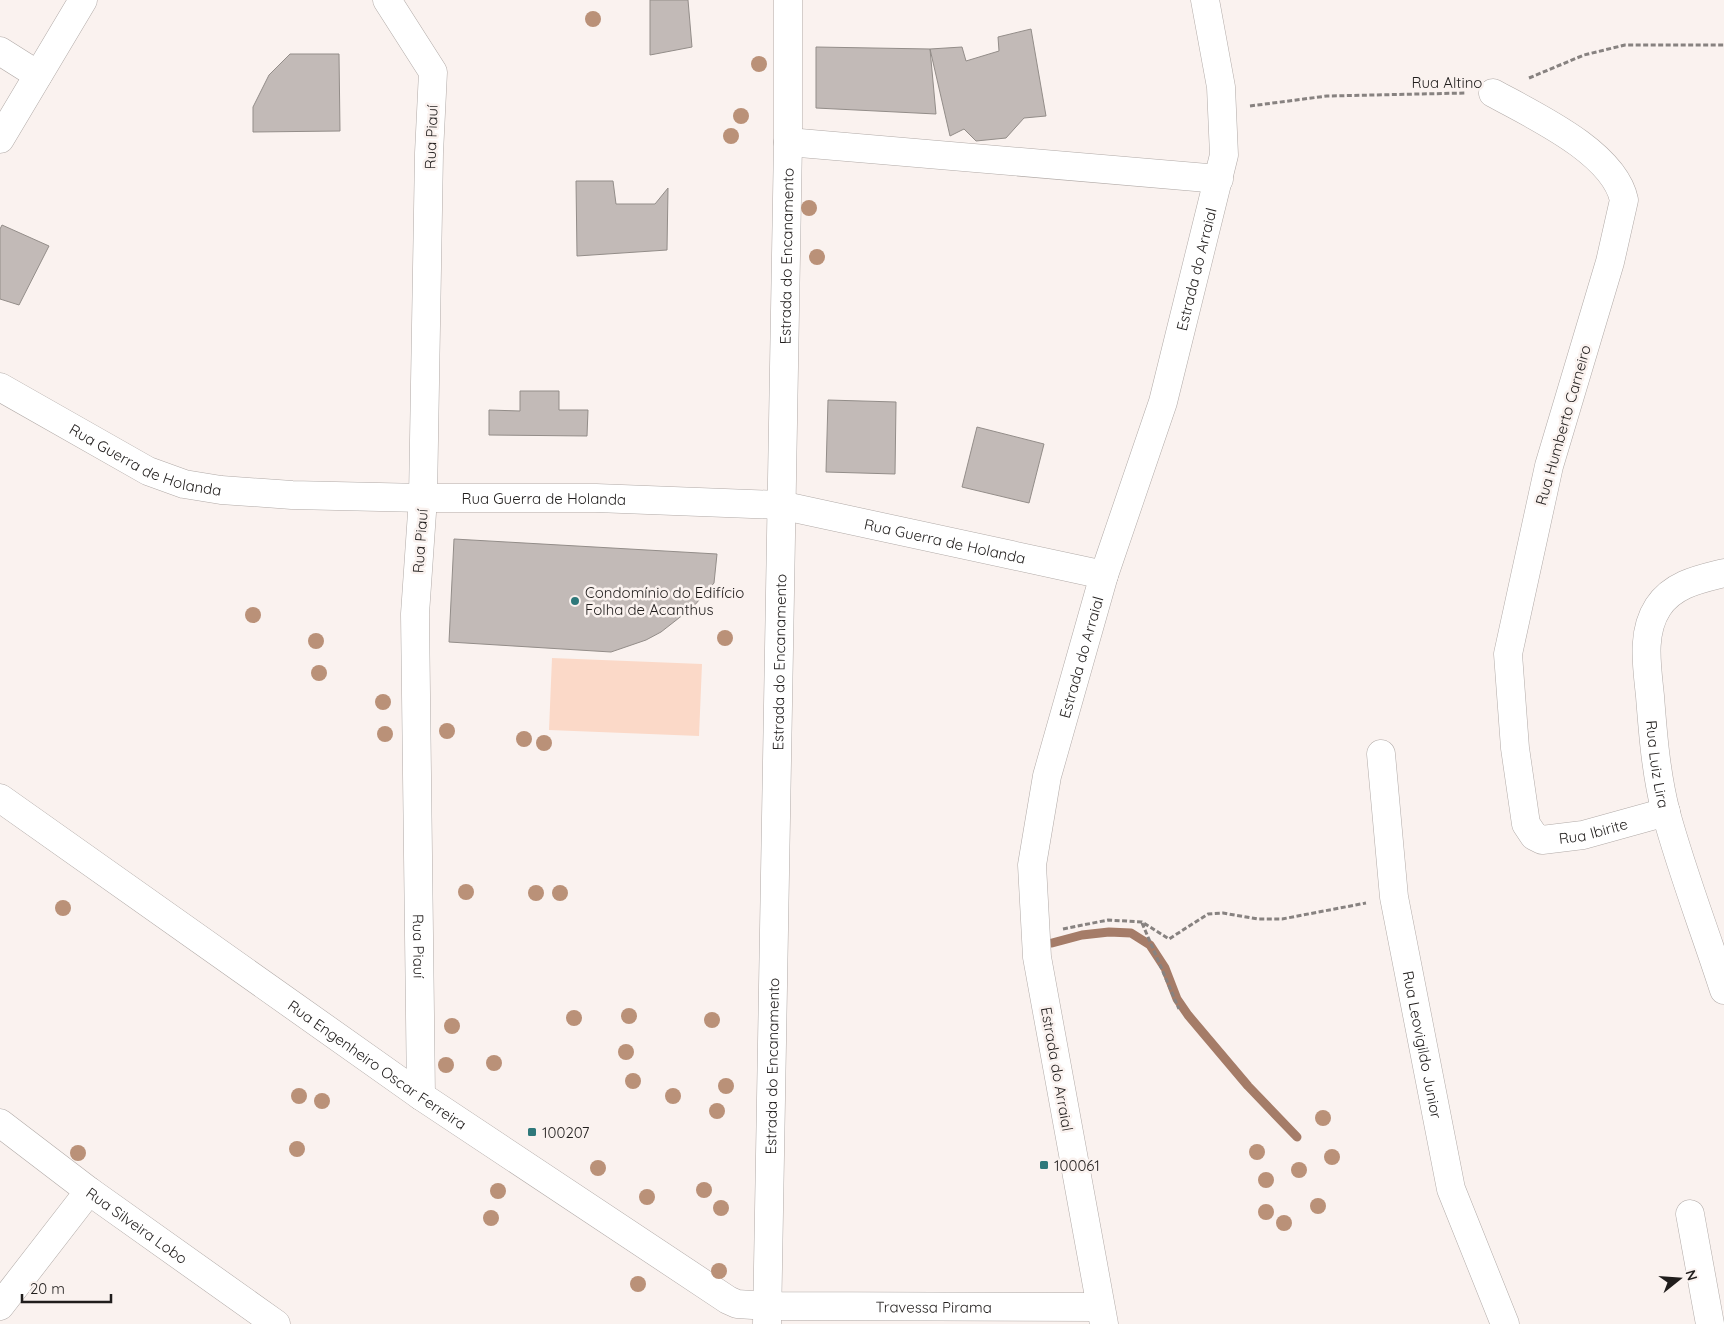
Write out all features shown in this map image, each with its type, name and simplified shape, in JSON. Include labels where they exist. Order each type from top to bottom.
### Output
[{"type":"street","points":[[0,140],[83,0]]},
{"type":"street","name":"Rua Piauí","points":[[387,0],[434,72],[429,153],[423,498],[415,614],[421,1096]]},
{"type":"street","name":"Estrada do Encanamento","points":[[768,1315],[780,505],[788,142],[788,0]]},
{"type":"street","name":"Estrada do Arraial","points":[[1102,1316],[1037,957],[1032,865],[1047,776],[1104,575],[1163,402],[1224,155],[1221,87],[1205,0]]},
{"type":"street","points":[[0,51],[38,75]]},
{"type":"street","name":"Rua Humberto Carneiro","points":[[1493,93],[1543,121],[1602,162],[1614,175],[1624,200],[1610,262],[1549,466],[1508,654],[1515,748],[1526,824]]},
{"type":"street","points":[[788,142],[1219,179]]},
{"type":"street","name":"Rua Guerra de Holanda","points":[[0,387],[148,471],[184,484],[221,490],[292,495],[423,498],[596,498],[780,505],[1104,575]]},
{"type":"street","name":"Rua Luiz Lira","points":[[1724,573],[1688,583],[1669,594],[1659,606],[1649,625],[1646,654],[1655,760],[1666,812],[1724,990]]},
{"type":"street","name":"Rua Leovigildo Junior","points":[[1381,754],[1394,897],[1451,1190],[1505,1324]]},
{"type":"street","name":"Rua Engenheiro Oscar Ferreira","points":[[0,798],[421,1096],[728,1300],[768,1315]]},
{"type":"street","name":"Rua Ibirite","points":[[1526,824],[1534,836],[1542,840],[1558,839],[1583,835],[1666,812]]},
{"type":"street","name":"Rua Silveira Lobo","points":[[0,1123],[89,1191],[276,1324]]},
{"type":"street","points":[[0,1306],[89,1191]]},
{"type":"street","points":[[1690,1214],[1710,1324]]},
{"type":"street","name":"Travessa Pirama","points":[[768,1315],[1102,1316]]},
{"type":"path","name":"Rua Altino","points":[[1222,110],[1327,96],[1493,93],[1584,55],[1625,45],[1724,45]]},
{"type":"path","points":[[1035,935],[1108,920],[1142,922],[1170,939],[1208,914],[1223,913],[1258,919],[1282,918],[1394,897]]},
{"type":"path","points":[[1142,922],[1179,1009]]},
{"type":"shaded area","points":[[552,658],[702,664],[699,736],[549,730]]},
{"type":"building","points":[[650,0],[688,0],[692,47],[650,55]]},
{"type":"building","points":[[1031,29],[1046,116],[1024,118],[1006,138],[976,141],[964,129],[950,136],[930,49],[962,47],[966,61],[999,51],[998,37]]},
{"type":"building","points":[[816,47],[930,49],[936,114],[816,108]]},
{"type":"building","points":[[290,54],[339,54],[340,131],[253,132],[253,107],[269,75]]},
{"type":"building","points":[[576,181],[613,181],[616,204],[655,204],[668,188],[667,250],[577,256]]},
{"type":"building","points":[[2,225],[49,246],[19,305],[0,299],[0,229]]},
{"type":"building","points":[[520,391],[559,391],[559,410],[588,410],[587,436],[489,435],[489,410],[520,411]]},
{"type":"building","points":[[828,400],[896,402],[895,474],[826,472]]},
{"type":"building","points":[[977,427],[1044,444],[1029,503],[962,487]]},
{"type":"building","name":"Condomínio do Edifício Folha de Acanthus","points":[[454,539],[717,554],[714,583],[693,607],[661,632],[646,640],[611,652],[449,642]]},
{"type":"waterway","points":[[1052,943],[1082,935],[1109,932],[1131,933],[1150,945],[1165,968],[1177,999],[1188,1015],[1248,1086],[1297,1137]]},
{"type":"place","name":"Condomínio do Edifício Folha de Acanthus","points":[[575,601]]},
{"type":"place","name":"100207","points":[[532,1132]]},
{"type":"place","name":"100061","points":[[1044,1165]]}]
